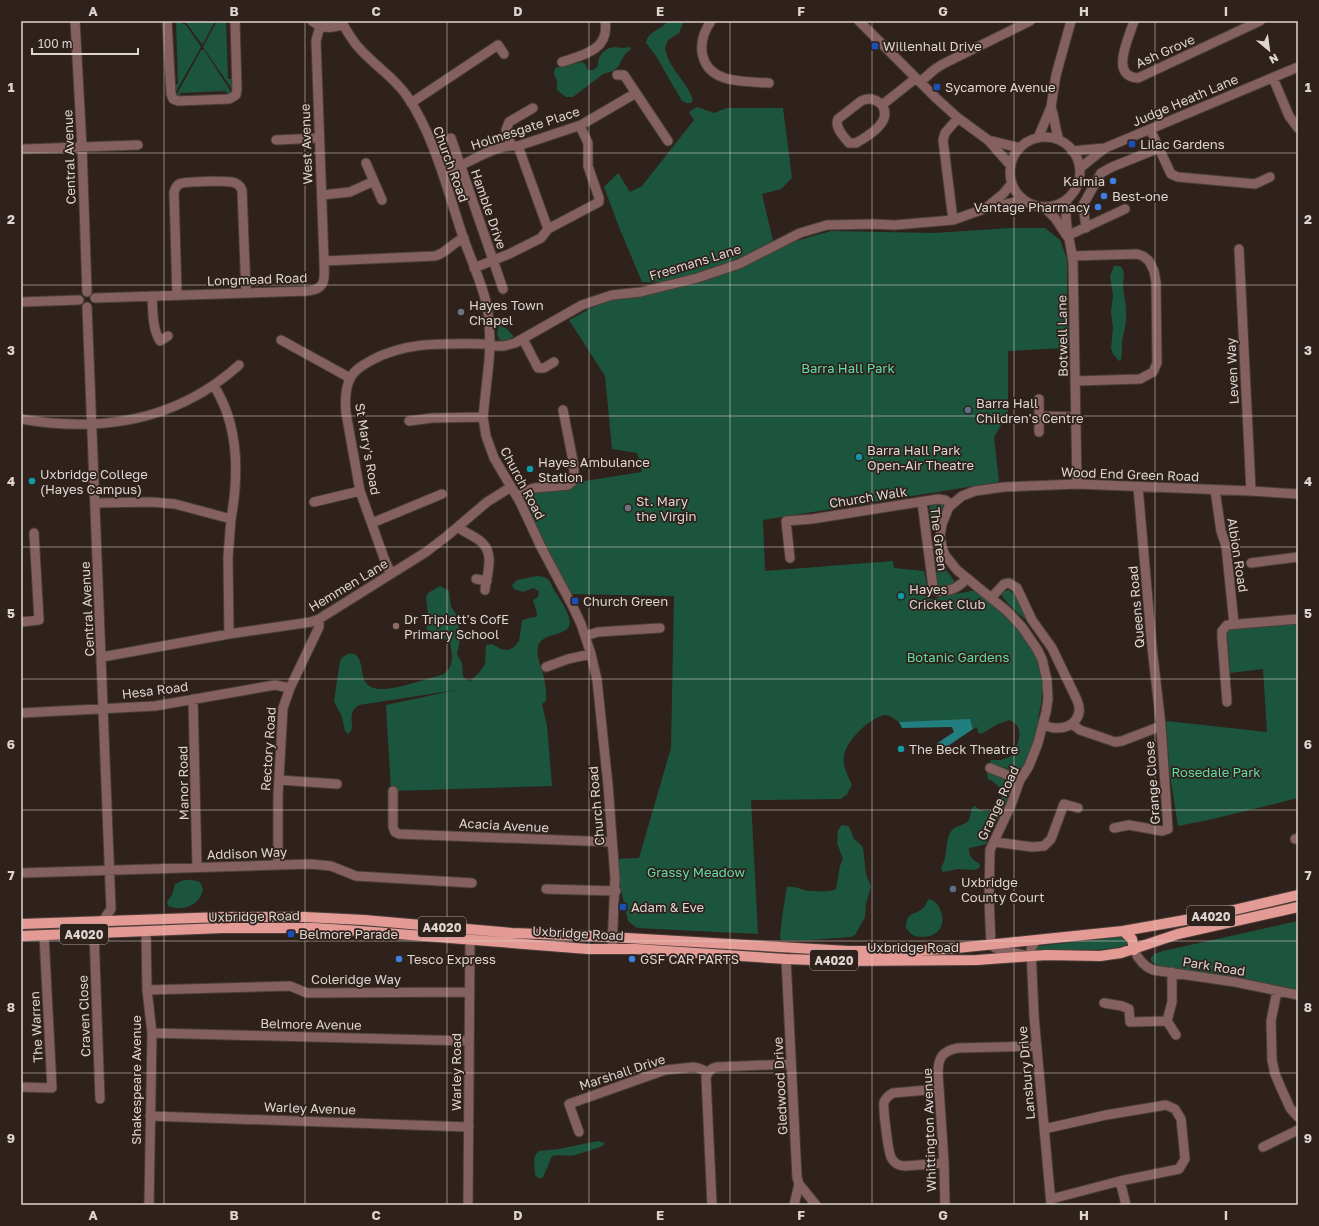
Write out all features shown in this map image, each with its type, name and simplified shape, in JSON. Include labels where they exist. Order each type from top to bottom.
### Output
[{"type":"main road","name":"Uxbridge Road","points":[[21,924],[271,916],[364,920],[512,933],[612,937],[848,951],[906,951],[991,945],[1123,931],[1208,916],[1298,895]]},
{"type":"main road","name":"Uxbridge Road","points":[[21,936],[281,928],[354,930],[470,940],[786,959],[842,961],[981,960],[1031,956],[1100,956],[1121,953],[1134,950],[1178,934],[1298,907]]},
{"type":"main road","points":[[271,916],[280,919],[281,928]]},
{"type":"main road","points":[[1123,931],[1132,939],[1134,950]]},
{"type":"main road","points":[[786,959],[787,947]]},
{"type":"street","name":"Central Avenue","points":[[75,21],[82,147],[87,292]]},
{"type":"street","points":[[167,21],[171,94],[173,99],[178,101],[229,99],[236,95],[235,21]]},
{"type":"street","points":[[562,62],[586,54],[598,46],[605,34],[605,21]]},
{"type":"street","points":[[711,21],[703,37],[701,46],[704,59],[711,70],[728,79],[768,83]]},
{"type":"street","points":[[860,21],[958,118],[988,140],[1011,166]]},
{"type":"street","points":[[882,105],[943,64],[1030,21]]},
{"type":"street","points":[[1038,138],[1051,107],[1056,75],[1071,21]]},
{"type":"street","name":"Ash Grove","points":[[1134,21],[1122,60],[1124,71],[1132,77],[1142,77],[1260,21]]},
{"type":"street","points":[[316,23],[330,28],[342,23]]},
{"type":"street","name":"West Avenue","points":[[316,23],[324,261]]},
{"type":"street","name":"Church Road","points":[[342,23],[360,50],[393,78],[411,103],[424,126],[442,172],[487,306],[490,361],[483,416],[486,436],[491,451],[573,607],[591,654],[597,680],[601,710],[616,891],[612,949]]},
{"type":"street","points":[[411,103],[498,45],[504,54]]},
{"type":"street","name":"Judge Heath Lane","points":[[1080,168],[1105,148],[1298,67]]},
{"type":"street","points":[[617,75],[624,75],[668,141]]},
{"type":"street","points":[[1273,78],[1289,116],[1298,128]]},
{"type":"street","name":"Holmesgate Place","points":[[442,172],[460,166],[478,156],[580,126],[636,93]]},
{"type":"street","points":[[866,99],[875,100],[882,105],[885,115],[880,126],[856,143],[849,143],[837,126],[836,123],[838,119],[861,101],[866,99]]},
{"type":"street","points":[[1051,107],[1059,140]]},
{"type":"street","points":[[533,108],[509,122],[506,130],[514,145],[548,229]]},
{"type":"street","points":[[953,220],[943,140],[945,133],[958,118]]},
{"type":"street","points":[[474,268],[494,261],[541,238],[548,229],[599,202],[588,166],[588,143],[580,126]]},
{"type":"street","points":[[1150,129],[1171,174],[1178,178],[1255,184],[1270,177]]},
{"type":"street","points":[[276,140],[319,138]]},
{"type":"street","name":"Hamble Drive","points":[[450,138],[503,289]]},
{"type":"street","points":[[1038,138],[1059,140],[1072,151],[1077,158],[1080,168],[1079,182],[1074,192],[1067,199],[1055,206],[1044,207],[1032,205],[1024,200],[1018,194],[1010,176],[1011,166],[1015,155],[1020,148],[1028,142],[1038,138]]},
{"type":"street","points":[[988,140],[1020,148]]},
{"type":"street","points":[[25,149],[138,145]]},
{"type":"street","name":"Judge Heath Lane","points":[[1072,151],[1105,148]]},
{"type":"street","points":[[1086,228],[1083,212],[1084,205],[1101,173],[1159,148]]},
{"type":"street","points":[[366,163],[382,200]]},
{"type":"street","points":[[322,195],[350,192],[374,181]]},
{"type":"street","points":[[177,295],[174,192],[179,184],[189,183],[232,182],[237,183],[242,190],[246,293]]},
{"type":"street","name":"Freemans Lane","points":[[984,209],[1003,194],[1012,183]]},
{"type":"street","name":"Botwell Lane","points":[[1067,199],[1066,210],[1068,236],[1072,256],[1077,417],[1077,484]]},
{"type":"street","name":"Freemans Lane","points":[[490,345],[510,345],[582,305],[612,294],[641,292],[697,278],[739,264],[800,233],[827,225],[894,225],[953,220],[984,209],[1024,200]]},
{"type":"street","name":"Botwell Lane","points":[[1044,207],[1051,213],[1068,236]]},
{"type":"street","points":[[1068,236],[1125,209]]},
{"type":"street","name":"Longmead Road","points":[[94,298],[317,290],[324,283],[324,261],[435,256],[464,238]]},
{"type":"street","name":"Leven Way","points":[[1239,249],[1251,491]]},
{"type":"street","points":[[1072,256],[1140,255],[1146,258],[1150,264],[1154,271],[1156,282],[1157,363],[1153,372],[1140,379],[1076,381]]},
{"type":"street","points":[[87,292],[93,294],[93,304],[87,307],[82,305],[79,300],[82,294],[87,292]]},
{"type":"street","points":[[152,296],[154,327],[156,334],[160,341],[168,336]]},
{"type":"street","points":[[21,302],[79,300]]},
{"type":"street","name":"Central Avenue","points":[[87,307],[111,909]]},
{"type":"street","points":[[523,339],[538,368],[544,368],[554,362]]},
{"type":"street","points":[[280,340],[350,378],[355,372],[369,362],[387,353],[408,347],[428,344],[490,345]]},
{"type":"street","points":[[21,419],[65,424],[92,424],[129,420],[165,411],[192,399],[214,386],[239,365]]},
{"type":"street","name":"St Mary's Road","points":[[350,378],[346,393],[346,413],[360,491],[391,574]]},
{"type":"street","points":[[214,386],[226,411],[234,440],[236,473],[235,498],[231,519],[228,557],[229,634]]},
{"type":"street","points":[[1038,432],[1039,399]]},
{"type":"street","points":[[513,491],[568,486],[574,480],[574,466],[563,410]]},
{"type":"street","points":[[409,421],[432,418],[483,416]]},
{"type":"street","points":[[1039,416],[1077,417]]},
{"type":"street","name":"Wood End Green Road","points":[[951,504],[962,496],[975,491],[1077,484],[1298,494]]},
{"type":"street","name":"Queens Road","points":[[1138,486],[1152,647],[1161,726]]},
{"type":"street","name":"Albion Road","points":[[1215,490],[1221,531],[1226,546],[1234,624]]},
{"type":"street","points":[[314,502],[360,491]]},
{"type":"street","name":"Hemmen Lane","points":[[102,657],[229,634],[310,622],[319,619],[435,545],[492,498],[513,491]]},
{"type":"street","points":[[372,523],[442,494]]},
{"type":"street","name":"Church Walk","points":[[790,558],[786,521],[812,519],[940,499],[951,504]]},
{"type":"street","points":[[95,503],[151,502],[175,504],[231,519]]},
{"type":"street","name":"The Green","points":[[922,502],[933,587],[937,591],[953,589],[963,583],[967,578]]},
{"type":"street","name":"Grange Road","points":[[951,504],[942,524],[940,542],[948,561],[1007,611],[1032,639],[1042,660],[1047,680],[1048,699],[1043,725],[1029,766],[1020,780],[1017,791],[995,842],[990,850],[989,898],[991,945]]},
{"type":"street","points":[[458,527],[479,540],[488,551],[489,558],[486,586],[476,580]]},
{"type":"street","points":[[21,622],[39,620],[34,533]]},
{"type":"street","points":[[1252,563],[1298,557]]},
{"type":"street","points":[[991,598],[1004,584],[1009,583],[1017,588],[1032,620],[1052,648],[1079,704],[1079,716],[1072,724],[1055,728],[1043,725]]},
{"type":"street","name":"Rectory Road","points":[[278,865],[279,780],[283,711],[290,688],[319,628],[319,619]]},
{"type":"street","points":[[1227,702],[1222,631],[1227,625],[1298,619]]},
{"type":"street","points":[[585,636],[598,632],[660,628]]},
{"type":"street","points":[[546,667],[568,659],[591,654]]},
{"type":"street","name":"Hesa Road","points":[[21,713],[155,706],[270,686],[283,686],[290,688]]},
{"type":"street","points":[[1226,689],[1236,688]]},
{"type":"street","name":"Manor Road","points":[[193,699],[197,867]]},
{"type":"street","name":"Grange Close","points":[[1072,724],[1080,730],[1115,742],[1122,741],[1161,726],[1168,829],[1162,832],[1129,825],[1114,828]]},
{"type":"street","points":[[990,768],[1020,780]]},
{"type":"street","points":[[279,780],[337,784]]},
{"type":"street","name":"Acacia Avenue","points":[[393,791],[393,827],[395,832],[399,834],[612,842]]},
{"type":"street","points":[[995,842],[1032,847],[1044,846],[1051,839],[1064,804],[1078,808]]},
{"type":"street","name":"Addison Way","points":[[21,873],[318,864],[331,866],[356,876],[472,883]]},
{"type":"street","points":[[546,889],[616,891]]},
{"type":"street","points":[[102,922],[111,909],[121,921]]},
{"type":"street","name":"Shakespeare Avenue","points":[[146,931],[147,990],[152,1033],[149,1205]]},
{"type":"street","name":"Craven Close","points":[[94,933],[100,1099]]},
{"type":"street","name":"The Warren","points":[[21,1087],[52,1088],[44,935]]},
{"type":"street","name":"Warley Road","points":[[468,1205],[470,940]]},
{"type":"street","name":"Lansbury Drive","points":[[1036,940],[1031,949],[1034,1016],[1051,1202]]},
{"type":"street","points":[[991,945],[1004,951],[1031,956]]},
{"type":"street","name":"Park Road","points":[[1134,950],[1147,968],[1229,980],[1298,995]]},
{"type":"street","name":"Gledwood Drive","points":[[786,959],[797,1177],[799,1184]]},
{"type":"street","points":[[1172,972],[1172,1002],[1167,1021],[1176,1035]]},
{"type":"street","name":"Coleridge Way","points":[[147,990],[290,986],[307,993],[470,992]]},
{"type":"street","points":[[1277,991],[1270,1021],[1272,1060],[1280,1088],[1290,1108],[1298,1117]]},
{"type":"street","points":[[1104,1003],[1122,1006],[1129,1009],[1130,1022],[1167,1021]]},
{"type":"street","name":"Belmore Avenue","points":[[152,1033],[469,1041]]},
{"type":"street","name":"Whittington Avenue","points":[[945,1205],[939,1060],[943,1054],[951,1049],[973,1047],[1037,1046]]},
{"type":"street","points":[[712,1205],[706,1077],[708,1072],[717,1067],[791,1064]]},
{"type":"street","name":"Marshall Drive","points":[[579,1132],[569,1104],[665,1070],[694,1067],[708,1072]]},
{"type":"street","points":[[939,1089],[893,1093],[887,1097],[884,1105],[889,1153],[894,1162],[905,1166],[944,1163]]},
{"type":"street","points":[[1044,1129],[1106,1115],[1166,1104],[1175,1110],[1181,1119],[1185,1159],[1179,1169],[1120,1181],[1051,1202]]},
{"type":"street","name":"Warley Avenue","points":[[150,1116],[469,1127]]},
{"type":"street","points":[[1263,1147],[1298,1130]]},
{"type":"street","points":[[1120,1181],[1126,1205]]},
{"type":"street","points":[[794,1205],[799,1184]]},
{"type":"street","points":[[799,1184],[816,1205]]},
{"type":"green space","points":[[176,21],[186,25],[201,47],[174,95],[173,85],[178,84]]},
{"type":"green space","points":[[185,21],[215,21],[203,44]]},
{"type":"green space","points":[[217,21],[226,21],[228,79],[234,79],[234,92],[203,47]]},
{"type":"green space","points":[[668,21],[684,21],[679,33],[668,40],[665,48],[670,62],[690,93],[693,100],[691,103],[682,101],[656,56],[646,43],[647,39],[652,33]]},
{"type":"green space","points":[[614,47],[629,47],[631,49],[625,54],[618,67],[613,71],[603,74],[573,97],[566,97],[557,90],[557,81],[554,74],[555,68],[582,62],[588,70],[593,70],[598,66],[602,53]]},
{"type":"green space","points":[[201,50],[204,50],[232,93],[227,96],[226,91],[180,93],[180,98],[176,96]]},
{"type":"green space","points":[[697,107],[714,113],[727,108],[783,108],[792,178],[781,189],[762,194],[773,241],[743,256],[692,276],[675,280],[642,282],[604,187],[618,173],[630,192],[642,186],[694,120],[689,112]]},
{"type":"green space","points":[[1011,228],[1045,228],[1060,240],[1067,259],[1067,322],[1069,330],[1069,345],[1067,345],[1067,348],[1008,351],[1008,413],[994,437],[999,482],[763,520],[765,571],[893,561],[894,568],[924,571],[930,599],[976,590],[1009,619],[1028,641],[1035,654],[1040,667],[1042,682],[1041,704],[1038,716],[1039,724],[1032,749],[1026,762],[1019,770],[1011,770],[990,763],[991,760],[1001,760],[1014,755],[1019,740],[1019,730],[1018,726],[1009,720],[998,724],[981,734],[978,733],[977,727],[973,729],[970,720],[899,722],[892,717],[885,715],[874,719],[857,733],[846,749],[844,754],[844,763],[852,785],[847,794],[841,799],[751,800],[758,934],[637,928],[628,921],[614,859],[639,858],[671,748],[674,596],[566,594],[511,487],[572,483],[642,472],[637,453],[612,449],[605,376],[569,320],[612,297],[652,292],[789,243],[831,231],[934,233]]},
{"type":"green space","points":[[1114,266],[1121,267],[1123,269],[1123,287],[1126,310],[1126,324],[1122,342],[1121,360],[1119,361],[1113,354],[1111,348],[1113,328],[1111,311],[1113,295],[1110,276]]},
{"type":"green space","points":[[499,325],[507,329],[514,337],[503,341],[500,340],[497,334]]},
{"type":"green space","points":[[932,503],[942,504],[945,506],[936,525],[932,527],[929,522],[929,515]]},
{"type":"green space","points":[[937,561],[947,571],[955,583],[944,587],[937,585],[934,563]]},
{"type":"green space","points":[[537,576],[544,577],[549,580],[566,609],[570,624],[565,631],[543,639],[538,647],[538,658],[546,691],[546,701],[542,704],[547,726],[552,786],[391,791],[386,705],[456,690],[359,705],[352,712],[352,728],[348,734],[345,731],[342,717],[334,701],[341,659],[348,654],[355,654],[360,661],[366,683],[372,688],[380,689],[398,687],[444,674],[450,667],[452,660],[450,642],[445,639],[431,636],[428,634],[427,629],[428,614],[426,597],[428,593],[440,586],[449,591],[451,607],[456,614],[458,623],[460,640],[457,654],[462,663],[463,676],[465,679],[470,681],[479,673],[485,664],[486,645],[492,644],[501,649],[508,650],[514,647],[519,641],[522,621],[537,616],[533,600],[538,597],[539,591],[533,588],[523,592],[514,589],[512,585],[517,580]]},
{"type":"green space","points":[[1009,590],[1015,595],[1028,620],[1013,609],[1001,594],[1003,591]]},
{"type":"green space","name":"Rosedale Park","points":[[1298,623],[1298,798],[1178,826],[1170,775],[1166,721],[1267,732],[1263,669],[1230,673],[1227,629]]},
{"type":"green space","points":[[989,772],[1010,782],[1011,791],[1010,797],[1001,816],[994,824],[987,827],[984,831],[987,837],[987,844],[969,848],[970,855],[979,863],[980,867],[975,870],[958,869],[943,872],[941,868],[945,858],[948,838],[952,830],[968,821],[973,807],[975,806],[982,810],[988,811],[994,809],[999,804],[1001,791],[996,784],[988,779],[987,773]]},
{"type":"green space","points":[[842,825],[848,826],[854,839],[863,848],[866,874],[871,887],[866,903],[865,917],[855,935],[850,937],[811,940],[781,940],[782,917],[787,887],[821,891],[836,889],[840,866],[843,859],[837,843],[838,830]]},
{"type":"green space","points":[[184,880],[200,882],[203,889],[199,899],[190,906],[173,908],[168,906],[167,902],[172,895],[175,884]]},
{"type":"green space","points":[[929,899],[938,905],[941,911],[942,925],[938,931],[932,935],[922,937],[914,936],[906,928],[907,919],[923,908]]},
{"type":"green space","points":[[1298,921],[1298,990],[1231,976],[1159,966],[1151,961],[1154,954],[1163,951]]},
{"type":"green space","points":[[1120,937],[1125,938],[1127,944],[1111,949],[1068,951],[1034,950],[1038,946]]},
{"type":"green space","points":[[598,1141],[605,1143],[603,1146],[575,1155],[552,1156],[542,1178],[538,1178],[535,1175],[534,1160],[539,1151],[559,1149]]},
{"type":"water","points":[[970,719],[973,729],[939,752],[936,744],[954,732],[952,727],[902,728],[899,722]]},
{"type":"place","name":"Willenhall Drive","points":[[875,46]]},
{"type":"place","name":"Sycamore Avenue","points":[[937,87]]},
{"type":"place","name":"Lilac Gardens","points":[[1132,144]]},
{"type":"place","name":"Kaimia","points":[[1113,181]]},
{"type":"place","name":"Best-one","points":[[1104,196]]},
{"type":"place","name":"Vantage Pharmacy","points":[[1098,207]]},
{"type":"place","name":"Hayes Town Chapel","points":[[461,312]]},
{"type":"place","name":"Barra Hall Children's Centre","points":[[968,410]]},
{"type":"place","name":"Barra Hall Park Open-Air Theatre","points":[[859,457]]},
{"type":"place","name":"Hayes Ambulance Station","points":[[530,469]]},
{"type":"place","name":"Uxbridge College (Hayes Campus)","points":[[32,481]]},
{"type":"place","name":"St. Mary the Virgin","points":[[628,508]]},
{"type":"place","name":"Hayes Cricket Club","points":[[901,596]]},
{"type":"place","name":"Church Green","points":[[575,601]]},
{"type":"place","name":"Dr Triplett's CofE Primary School","points":[[396,626]]},
{"type":"place","name":"The Beck Theatre","points":[[901,749]]},
{"type":"place","name":"Uxbridge County Court","points":[[953,889]]},
{"type":"place","name":"Adam & Eve","points":[[623,907]]},
{"type":"place","name":"Belmore Parade","points":[[291,934]]},
{"type":"place","name":"Tesco Express","points":[[399,959]]},
{"type":"place","name":"GSF CAR PARTS","points":[[632,959]]},
{"type":"park label","name":"Barra Hall Park","points":[[848,368]]},
{"type":"park label","name":"Botanic Gardens","points":[[958,657]]},
{"type":"park label","name":"Grassy Meadow","points":[[696,872]]}]
